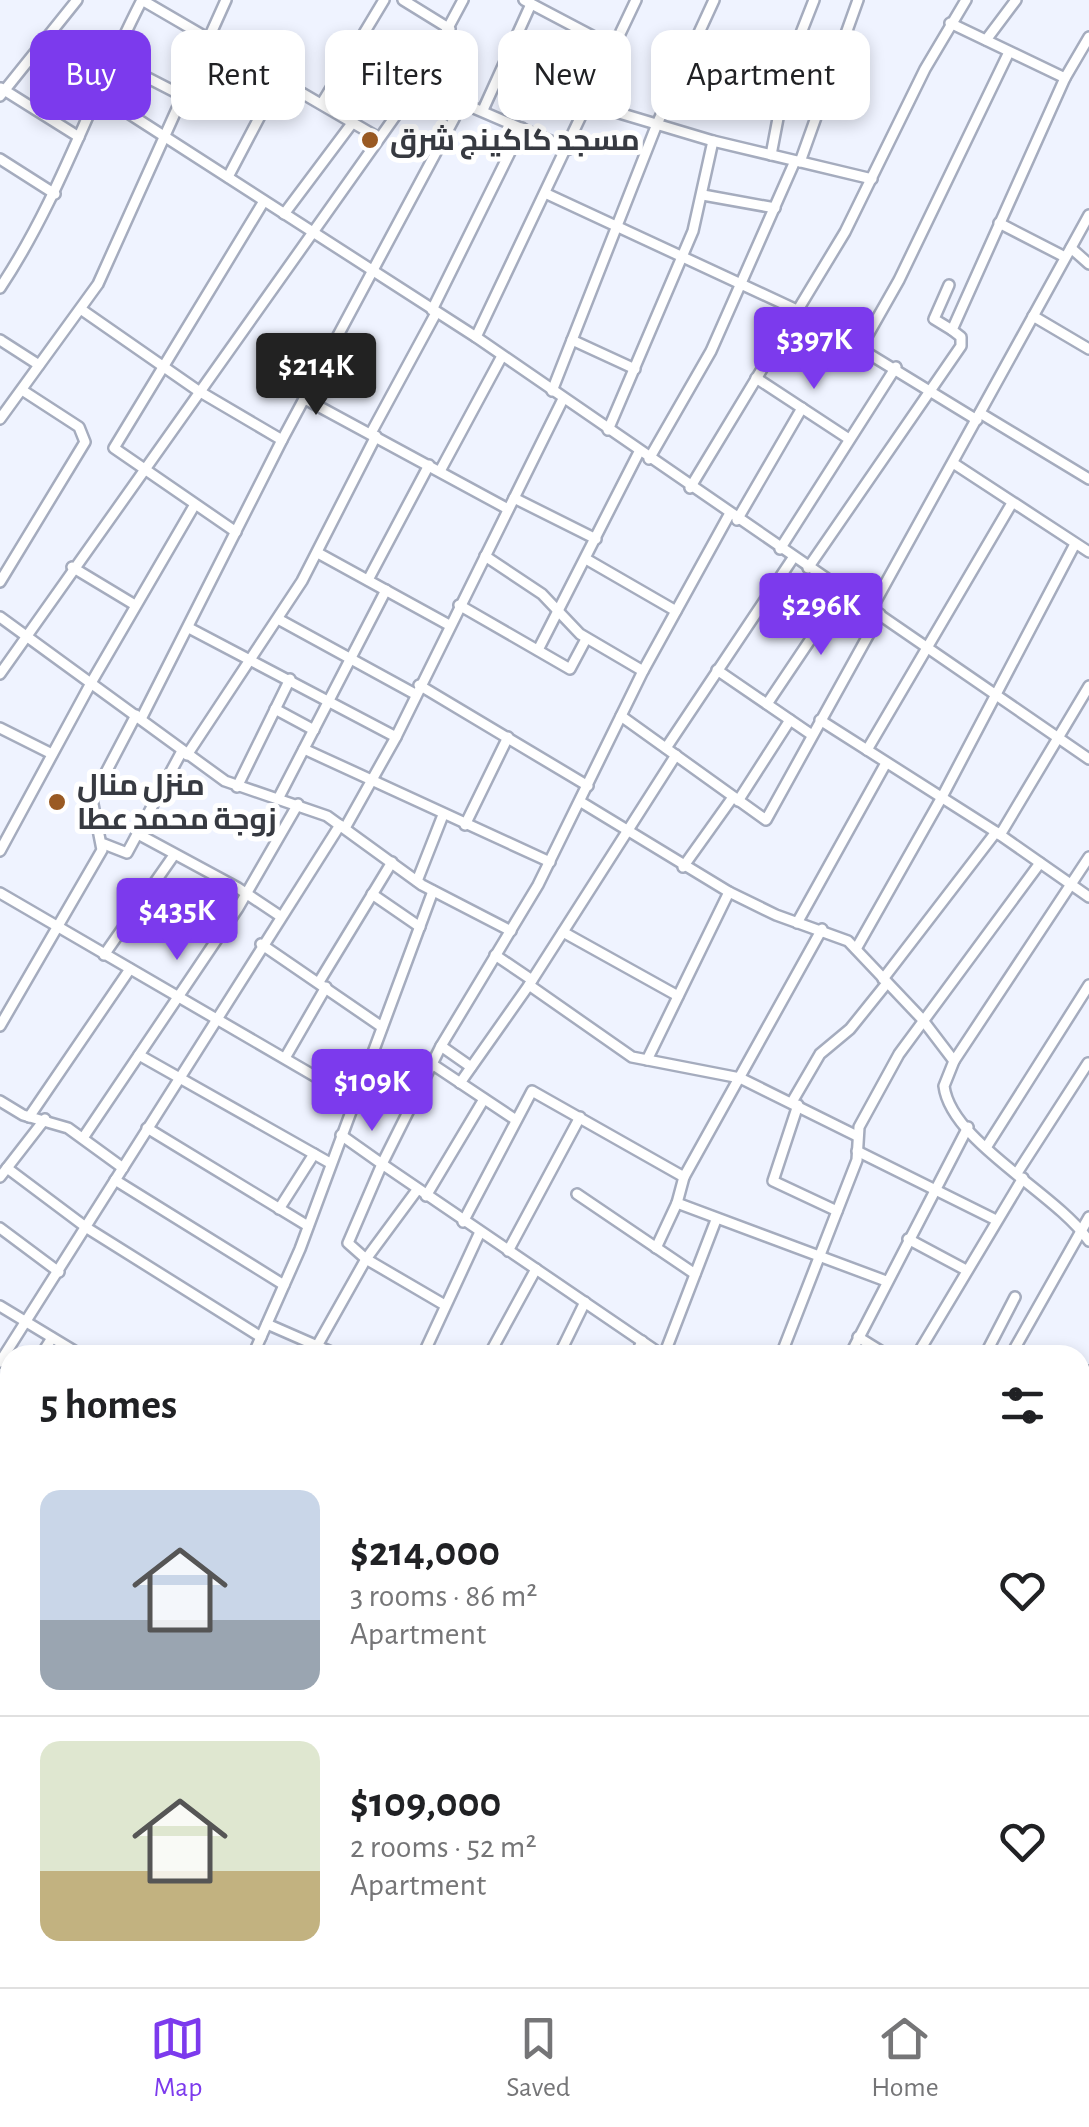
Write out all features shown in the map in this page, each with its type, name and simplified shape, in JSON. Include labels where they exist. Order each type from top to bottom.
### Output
[{"type":"street","points":[[77,0],[2,91],[79,137]]},
{"type":"street","points":[[126,30],[142,0],[194,30]]},
{"type":"street","points":[[212,30],[226,0]]},
{"type":"street","points":[[322,102],[384,0]]},
{"type":"street","points":[[403,0],[450,28],[464,0]]},
{"type":"street","points":[[623,30],[636,0]]},
{"type":"street","points":[[552,391],[657,124],[714,0]]},
{"type":"street","points":[[771,155],[788,66],[814,0]]},
{"type":"street","points":[[649,460],[705,362],[742,284],[797,162],[858,0]]},
{"type":"street","points":[[986,40],[1016,0]]},
{"type":"street","points":[[690,488],[872,180],[963,1]]},
{"type":"street","points":[[483,110],[527,2],[581,30]]},
{"type":"street","points":[[950,23],[1065,78]]},
{"type":"street","points":[[952,330],[1065,78],[1088,41]]},
{"type":"street","points":[[861,348],[899,280],[1009,52]]},
{"type":"street","points":[[305,92],[379,138]]},
{"type":"street","points":[[478,108],[569,149]]},
{"type":"street","points":[[631,116],[872,180]]},
{"type":"street","points":[[0,419],[98,284],[171,117]]},
{"type":"street","points":[[0,288],[40,228],[86,120]]},
{"type":"street","points":[[140,120],[476,337],[649,460],[1089,759]]},
{"type":"street","points":[[228,176],[258,120]]},
{"type":"street","points":[[0,674],[197,390],[392,120]]},
{"type":"street","points":[[0,1026],[104,844],[92,799],[189,628],[282,440],[453,120]]},
{"type":"street","points":[[476,337],[583,120]]},
{"type":"street","points":[[284,214],[353,122]]},
{"type":"street","points":[[104,844],[125,855],[184,753],[252,660],[318,552],[522,128]]},
{"type":"street","points":[[608,430],[682,257],[703,195],[713,141]]},
{"type":"street","points":[[0,159],[55,194]]},
{"type":"street","points":[[547,194],[797,310],[1089,479]]},
{"type":"street","points":[[703,195],[775,208]]},
{"type":"street","points":[[236,532],[114,448],[264,201]]},
{"type":"street","points":[[621,716],[762,819],[769,818],[953,463],[1089,215]]},
{"type":"street","points":[[999,223],[1089,264]]},
{"type":"street","points":[[808,568],[962,342],[934,319],[949,285]]},
{"type":"street","points":[[82,310],[197,390],[282,440]]},
{"type":"street","points":[[1032,316],[1089,349]]},
{"type":"street","points":[[0,340],[39,365]]},
{"type":"street","points":[[572,340],[634,369]]},
{"type":"street","points":[[440,471],[502,356]]},
{"type":"street","points":[[780,549],[896,366]]},
{"type":"street","points":[[756,378],[849,439]]},
{"type":"street","points":[[0,582],[85,442],[78,427],[22,390]]},
{"type":"street","points":[[305,398],[508,508]]},
{"type":"street","points":[[11,1345],[214,1017],[372,783],[563,398]]},
{"type":"street","points":[[444,1304],[366,1260],[349,1240],[441,1046],[550,862],[676,611],[802,408]]},
{"type":"street","points":[[538,650],[639,452]]},
{"type":"street","points":[[953,463],[1089,552]]},
{"type":"street","points":[[368,580],[429,465]]},
{"type":"street","points":[[514,498],[596,540]]},
{"type":"street","points":[[867,750],[1012,503]]},
{"type":"street","points":[[0,851],[134,606],[194,506]]},
{"type":"street","points":[[856,949],[942,798],[1075,544]]},
{"type":"street","points":[[318,552],[449,624]]},
{"type":"street","points":[[485,556],[542,594],[586,639],[644,671]]},
{"type":"street","points":[[460,1083],[563,932],[717,670],[794,558]]},
{"type":"street","points":[[586,559],[676,611]]},
{"type":"street","points":[[72,567],[134,606]]},
{"type":"street","points":[[278,799],[386,590]]},
{"type":"street","points":[[767,704],[843,591]]},
{"type":"street","points":[[459,605],[570,669],[586,639]]},
{"type":"street","points":[[0,617],[184,753],[238,787],[298,804],[342,827],[417,882],[511,931]]},
{"type":"street","points":[[278,618],[350,659],[508,736],[588,786]]},
{"type":"street","points":[[189,628],[396,738]]},
{"type":"street","points":[[717,670],[812,735]]},
{"type":"street","points":[[238,787],[290,679]]},
{"type":"street","points":[[837,1211],[773,1182],[795,1104],[820,1054],[850,1028],[998,833],[1089,686]]},
{"type":"street","points":[[275,709],[314,730]]},
{"type":"street","points":[[684,867],[790,720]]},
{"type":"street","points":[[820,720],[998,833],[1089,897]]},
{"type":"street","points":[[0,728],[52,754]]},
{"type":"street","points":[[465,824],[508,736]]},
{"type":"street","points":[[304,749],[550,862]]},
{"type":"street","points":[[797,923],[886,763]]},
{"type":"street","points":[[581,802],[729,892],[822,930],[856,949],[954,1061]]},
{"type":"street","points":[[82,1138],[247,894],[298,804]]},
{"type":"street","points":[[417,882],[443,815]]},
{"type":"street","points":[[138,834],[280,916]]},
{"type":"street","points":[[104,955],[174,855]]},
{"type":"street","points":[[1089,857],[954,1061],[946,1077],[945,1094],[986,1146],[1082,1231],[1089,1242]]},
{"type":"street","points":[[285,1058],[392,862]]},
{"type":"street","points":[[785,1345],[837,1211],[857,1152],[856,1136],[891,1066],[1040,863]]},
{"type":"street","points":[[257,1345],[308,1226],[433,891]]},
{"type":"street","points":[[647,1060],[729,892]]},
{"type":"street","points":[[372,894],[420,927]]},
{"type":"street","points":[[1,897],[354,1099]]},
{"type":"street","points":[[656,1248],[677,1203],[684,1176],[822,930]]},
{"type":"street","points":[[563,932],[678,996]]},
{"type":"street","points":[[261,944],[382,1027]]},
{"type":"street","points":[[494,955],[611,1046],[647,1060],[740,1078],[856,1136]]},
{"type":"street","points":[[29,1117],[130,970]]},
{"type":"street","points":[[986,1146],[1089,985]]},
{"type":"street","points":[[441,1046],[471,1066]]},
{"type":"street","points":[[138,1055],[330,1163]]},
{"type":"street","points":[[923,1345],[1088,1063]]},
{"type":"street","points":[[432,1064],[516,1120]]},
{"type":"street","points":[[464,1222],[532,1092],[684,1176]]},
{"type":"street","points":[[318,1345],[366,1260],[421,1193],[484,1099]]},
{"type":"street","points":[[0,1101],[82,1138],[123,1168]]},
{"type":"street","points":[[508,1251],[580,1117]]},
{"type":"street","points":[[46,1119],[4,1172],[261,1337]]},
{"type":"street","points":[[854,1345],[968,1127]]},
{"type":"street","points":[[147,1128],[308,1226]]},
{"type":"street","points":[[340,1135],[648,1345]]},
{"type":"street","points":[[857,1152],[996,1220]]},
{"type":"street","points":[[279,1209],[314,1154]]},
{"type":"street","points":[[115,1180],[284,1286]]},
{"type":"street","points":[[577,1194],[695,1274]]},
{"type":"street","points":[[677,1203],[886,1281]]},
{"type":"street","points":[[1016,1345],[1089,1216]]},
{"type":"street","points":[[667,1345],[716,1220]]},
{"type":"street","points":[[0,1228],[59,1272]]},
{"type":"street","points":[[428,1345],[480,1232]]},
{"type":"street","points":[[908,1239],[966,1270]]},
{"type":"street","points":[[495,1345],[536,1269]]},
{"type":"street","points":[[991,1345],[1016,1296]]},
{"type":"street","points":[[564,1345],[584,1302]]},
{"type":"street","points":[[0,1306],[64,1345]]},
{"type":"street","points":[[268,1324],[315,1345]]},
{"type":"street","points":[[858,1337],[871,1345]]},
{"type":"street","points":[[47,1345],[52,1338]]},
{"type":"street","points":[[640,1345],[642,1341]]},
{"type":"place","name":"مسجد كاكينج شرق","points":[[370,140]]},
{"type":"place","name":"منزل منال زوجة محمد عطا","points":[[57,802]]}]
